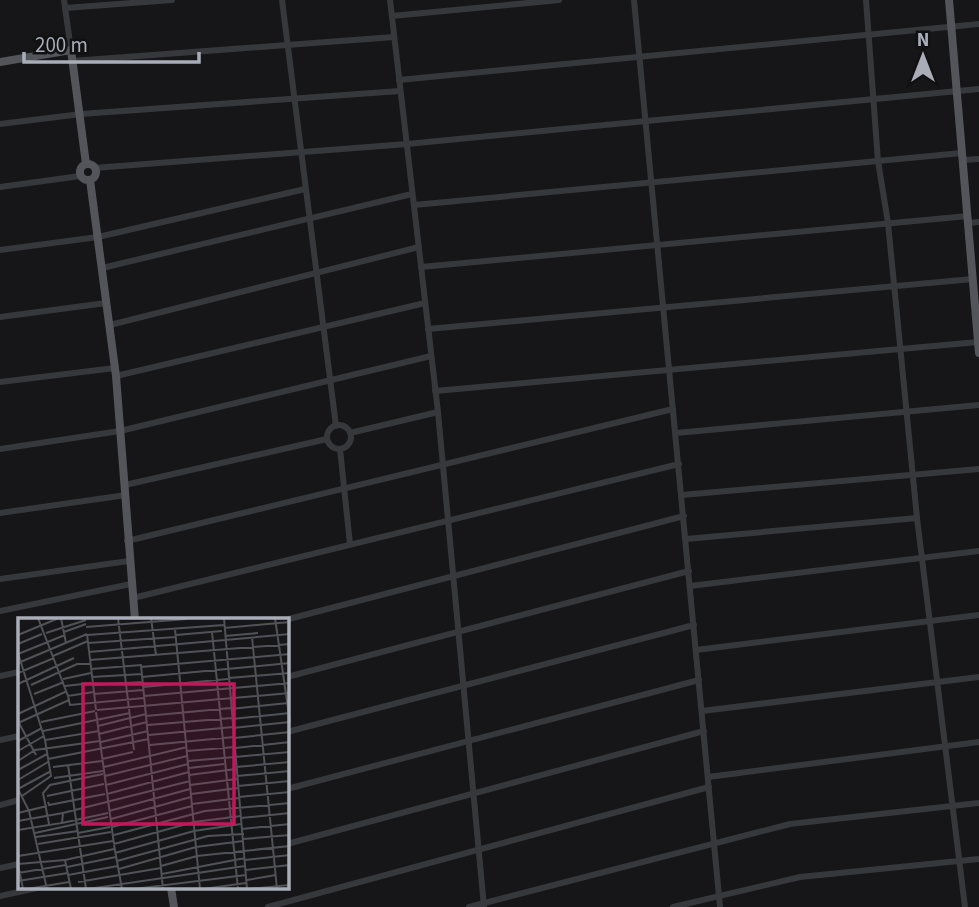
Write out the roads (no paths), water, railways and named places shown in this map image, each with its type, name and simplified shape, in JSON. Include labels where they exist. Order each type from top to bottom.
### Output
[{"type":"main road","points":[[949,0],[979,348]]},
{"type":"main road","points":[[0,62],[71,50],[90,166],[95,177],[90,180]]},
{"type":"main road","points":[[90,166],[80,170],[80,176],[90,180]]},
{"type":"main road","points":[[90,180],[115,372],[135,618]]},
{"type":"street","points":[[71,50],[64,4],[172,0]]},
{"type":"street","points":[[282,0],[336,426]]},
{"type":"street","points":[[390,0],[438,412],[484,905]]},
{"type":"street","points":[[392,16],[559,0]]},
{"type":"street","points":[[634,0],[720,907]]},
{"type":"street","points":[[866,0],[877,161],[888,223],[917,519],[948,746],[965,907]]},
{"type":"street","points":[[399,80],[979,24]]},
{"type":"street","points":[[72,61],[394,37]]},
{"type":"street","points":[[90,166],[407,144],[979,89]]},
{"type":"street","points":[[0,124],[81,114],[400,91]]},
{"type":"street","points":[[414,205],[877,161],[963,157],[979,159]]},
{"type":"street","points":[[0,187],[80,176]]},
{"type":"street","points":[[0,250],[98,237],[305,188]]},
{"type":"street","points":[[102,268],[412,194]]},
{"type":"street","points":[[421,267],[888,223],[968,219],[979,222]]},
{"type":"street","points":[[110,324],[419,247]]},
{"type":"street","points":[[428,329],[894,286],[975,284]]},
{"type":"street","points":[[0,317],[106,303]]},
{"type":"street","points":[[0,382],[115,372],[425,303]]},
{"type":"street","points":[[435,391],[900,349],[979,348]]},
{"type":"street","points":[[0,449],[120,432],[431,356]]},
{"type":"street","points":[[676,433],[979,405]]},
{"type":"street","points":[[127,541],[673,409]]},
{"type":"street","points":[[351,433],[438,412]]},
{"type":"street","points":[[336,426],[345,427],[351,433],[351,442],[340,449],[332,447],[327,439],[329,431],[336,426]]},
{"type":"street","points":[[125,485],[327,439]]},
{"type":"street","points":[[340,449],[351,544]]},
{"type":"street","points":[[133,598],[679,464]]},
{"type":"street","points":[[681,495],[979,469]]},
{"type":"street","points":[[0,513],[126,495]]},
{"type":"street","points":[[289,619],[684,516]]},
{"type":"street","points":[[686,539],[917,519]]},
{"type":"street","points":[[690,586],[979,551]]},
{"type":"street","points":[[0,579],[129,561]]},
{"type":"street","points":[[289,676],[689,571]]},
{"type":"street","points":[[0,611],[131,583]]},
{"type":"street","points":[[696,650],[979,615]]},
{"type":"street","points":[[289,731],[694,625]]},
{"type":"street","points":[[0,676],[18,672]]},
{"type":"street","points":[[702,711],[979,677]]},
{"type":"street","points":[[289,788],[699,680]]},
{"type":"street","points":[[289,843],[704,732]]},
{"type":"street","points":[[0,740],[18,736]]},
{"type":"street","points":[[708,777],[979,742]]},
{"type":"street","points":[[268,907],[709,787]]},
{"type":"street","points":[[0,805],[18,800]]},
{"type":"street","points":[[469,907],[714,841],[790,824],[979,803]]},
{"type":"street","points":[[673,907],[800,877],[979,859]]},
{"type":"street","points":[[0,868],[18,864]]},
{"type":"street","points":[[0,896],[28,890]]}]
